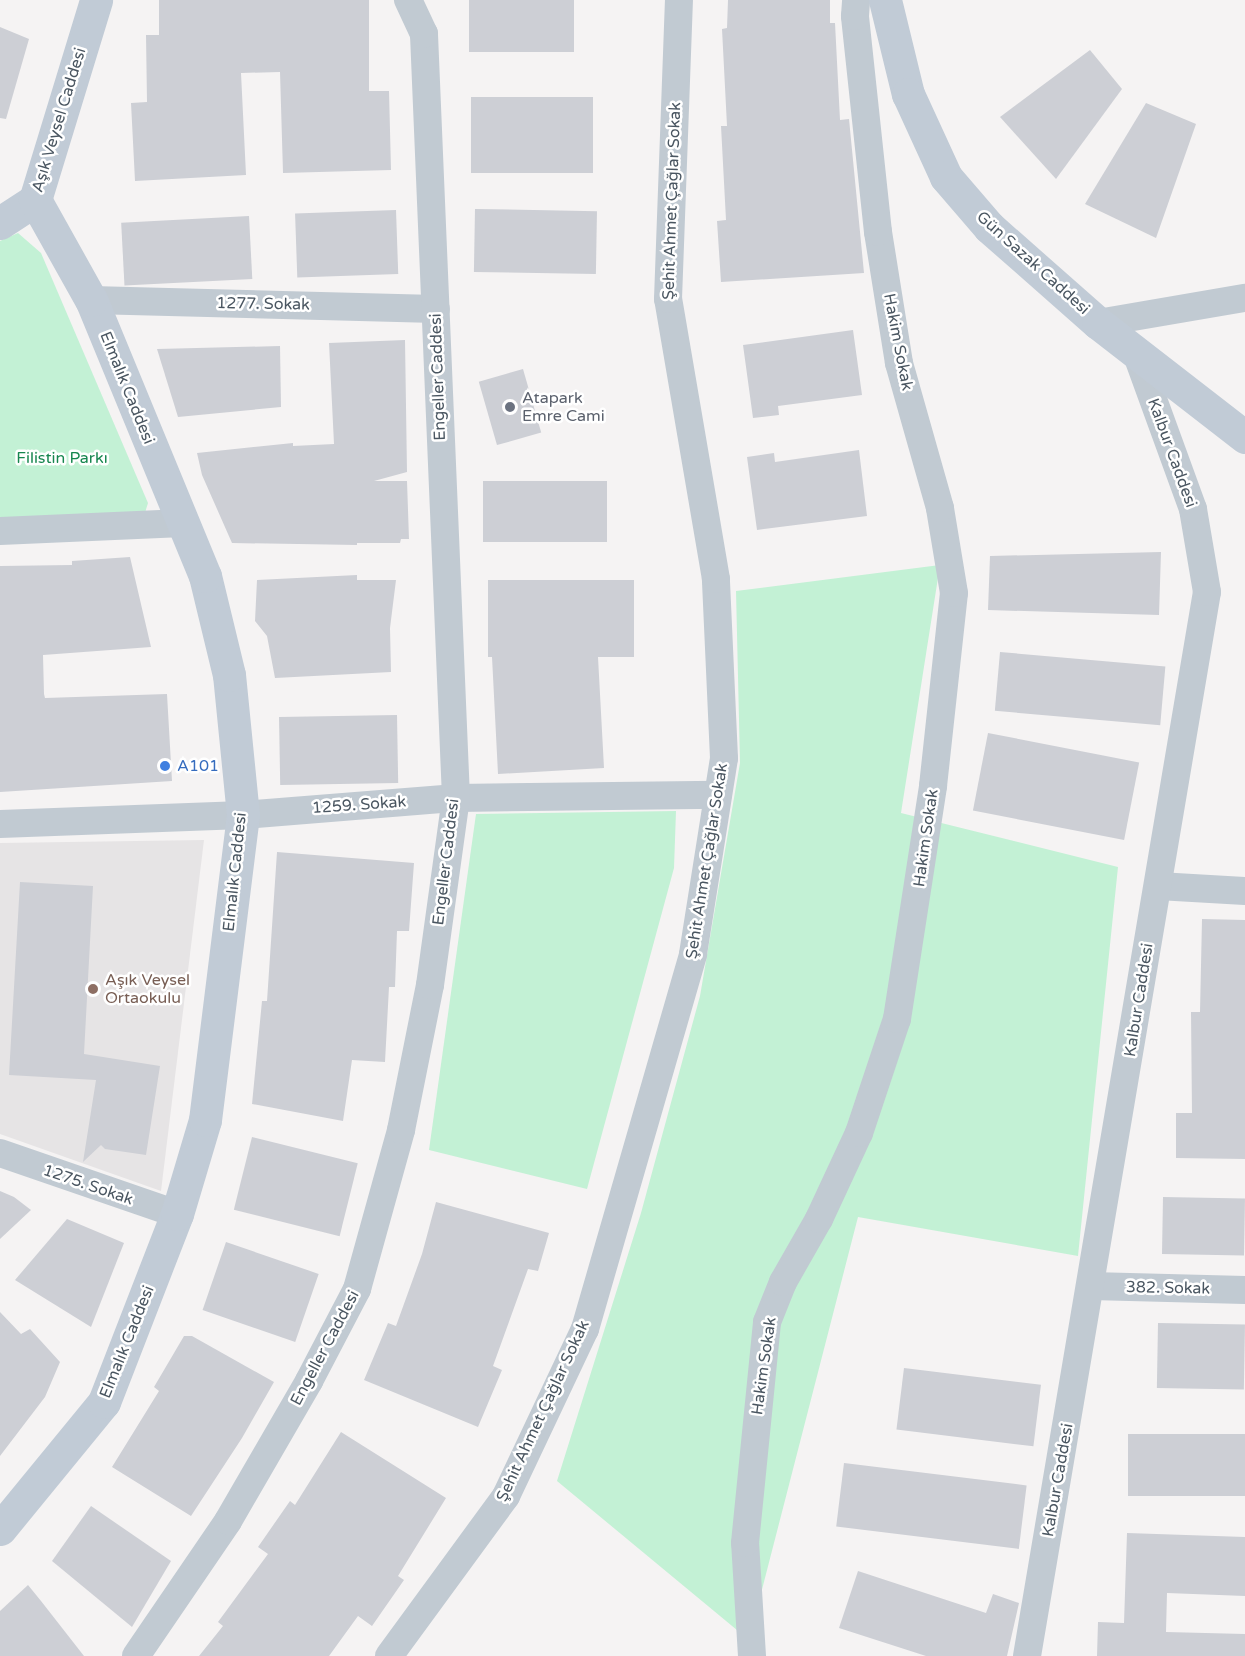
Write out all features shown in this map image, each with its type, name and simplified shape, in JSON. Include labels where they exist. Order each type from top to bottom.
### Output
[{"type":"street","name":"Aşık Veysel Caddesi","points":[[0,223],[35,200],[96,0]]},
{"type":"street","name":"Engeller Caddesi","points":[[136,1656],[228,1521],[309,1381],[357,1289],[404,1119],[430,985],[456,798],[424,34],[408,0]]},
{"type":"street","name":"Şehit Ahmet Çağlar Sokak","points":[[389,1656],[506,1496],[585,1329],[693,954],[724,758],[716,579],[668,299],[679,0]]},
{"type":"street","name":"Hakim Sokak","points":[[752,1656],[745,1543],[767,1322],[783,1282],[819,1219],[859,1133],[897,1019],[911,942],[933,786],[954,593],[940,508],[899,363],[878,232],[855,0]]},
{"type":"street","name":"Gün Sazak Caddesi","points":[[885,0],[908,94],[945,177],[989,227],[1098,323],[1245,437]]},
{"type":"street","name":"Elmalık Caddesi","points":[[0,1529],[104,1402],[177,1214],[206,1120],[243,814],[229,675],[206,576],[91,300],[35,200]]},
{"type":"street","points":[[1098,323],[1245,298]]},
{"type":"street","name":"1277. Sokak","points":[[91,300],[436,309]]},
{"type":"street","name":"Kalbur Caddesi","points":[[1027,1656],[1207,592],[1194,509],[1137,352]]},
{"type":"street","points":[[0,531],[183,523]]},
{"type":"street","name":"1259. Sokak","points":[[0,824],[243,814],[456,798],[718,795]]},
{"type":"street","points":[[1158,886],[1245,891]]},
{"type":"street","name":"1275. Sokak","points":[[0,1154],[177,1214]]},
{"type":"street","name":"382. Sokak","points":[[1091,1286],[1245,1290]]},
{"type":"shaded area","name":"Aşık Veysel Ortaokulu","points":[[204,840],[161,1191],[0,1134],[0,843]]},
{"type":"green space","name":"Filistin Parkı","points":[[18,233],[41,253],[148,503],[144,516],[0,522],[0,241]]},
{"type":"green space","points":[[940,565],[901,813],[1118,867],[1078,1256],[858,1217],[749,1640],[557,1481],[641,1213],[700,996],[740,763],[736,591]]},
{"type":"green space","points":[[676,811],[674,868],[587,1189],[429,1150],[476,814]]},
{"type":"building","points":[[159,0],[369,0],[369,91],[389,91],[391,170],[283,173],[280,72],[241,73],[246,175],[135,181],[131,103],[147,102],[146,35],[159,35]]},
{"type":"building","points":[[469,0],[574,0],[574,52],[469,52]]},
{"type":"building","points":[[728,0],[830,0],[830,23],[835,23],[840,120],[849,119],[864,273],[721,282],[717,221],[726,220],[721,126],[727,126],[722,29],[727,28]]},
{"type":"building","points":[[0,27],[29,39],[6,119],[0,118]]},
{"type":"building","points":[[1090,50],[1122,89],[1056,179],[1000,117]]},
{"type":"building","points":[[471,97],[593,97],[593,173],[471,173]]},
{"type":"building","points":[[1146,103],[1196,124],[1156,238],[1085,204]]},
{"type":"building","points":[[475,209],[597,211],[596,274],[474,272]]},
{"type":"building","points":[[396,210],[398,274],[297,277],[295,214]]},
{"type":"building","points":[[249,216],[252,279],[124,286],[121,223]]},
{"type":"building","points":[[853,330],[862,395],[778,406],[779,415],[753,418],[743,345]]},
{"type":"building","points":[[405,340],[407,472],[374,481],[407,481],[409,539],[401,539],[400,543],[357,543],[357,545],[232,543],[202,475],[197,453],[293,443],[293,446],[334,444],[329,343]]},
{"type":"building","points":[[280,346],[281,407],[178,417],[157,349]]},
{"type":"building","name":"Atapark Emre Cami","points":[[523,369],[541,432],[497,445],[479,382]]},
{"type":"building","points":[[859,450],[867,516],[757,530],[747,457],[774,453],[775,462]]},
{"type":"building","points":[[483,481],[607,481],[607,542],[483,542]]},
{"type":"building","points":[[1161,552],[1159,615],[988,610],[990,556]]},
{"type":"building","points":[[130,557],[151,647],[43,655],[44,694],[45,698],[167,694],[172,781],[0,792],[0,566],[72,565],[72,561]]},
{"type":"building","points":[[357,575],[357,580],[396,580],[390,628],[391,672],[275,678],[267,636],[255,621],[257,580]]},
{"type":"building","points":[[488,580],[634,580],[634,657],[598,657],[604,768],[498,774],[492,657],[488,657]]},
{"type":"building","points":[[1000,652],[1165,666],[1160,725],[995,711]]},
{"type":"building","points":[[397,715],[398,783],[280,785],[279,717]]},
{"type":"building","points":[[988,733],[1139,762],[1124,840],[973,811]]},
{"type":"building","points":[[277,852],[414,863],[409,931],[397,931],[395,987],[389,987],[385,1062],[352,1060],[343,1121],[252,1104],[262,1001],[267,1001]]},
{"type":"building","points":[[20,882],[93,886],[84,1054],[160,1066],[146,1155],[105,1149],[101,1145],[83,1162],[96,1080],[9,1075]]},
{"type":"building","points":[[1202,919],[1245,920],[1245,1159],[1176,1158],[1176,1113],[1192,1113],[1191,1012],[1200,1012]]},
{"type":"building","points":[[252,1137],[358,1163],[340,1236],[234,1210]]},
{"type":"building","points":[[0,1191],[14,1197],[31,1210],[0,1239]]},
{"type":"building","points":[[1163,1197],[1245,1198],[1244,1255],[1162,1254]]},
{"type":"building","points":[[436,1202],[549,1233],[538,1271],[528,1269],[493,1366],[502,1370],[478,1427],[364,1380],[388,1323],[396,1326],[422,1254]]},
{"type":"building","points":[[67,1219],[124,1243],[91,1327],[15,1280]]},
{"type":"building","points":[[226,1242],[319,1274],[295,1342],[203,1310]]},
{"type":"building","points":[[0,1312],[21,1334],[30,1329],[60,1362],[45,1397],[0,1456]]},
{"type":"building","points":[[1158,1323],[1245,1325],[1244,1390],[1157,1388]]},
{"type":"building","points":[[184,1336],[192,1336],[274,1382],[242,1438],[191,1516],[112,1467],[159,1391],[154,1387]]},
{"type":"building","points":[[904,1368],[1041,1385],[1033,1446],[896,1430]]},
{"type":"building","points":[[341,1432],[446,1498],[398,1576],[404,1580],[372,1626],[358,1616],[329,1656],[199,1656],[223,1626],[218,1622],[268,1554],[258,1547],[290,1501],[295,1505]]},
{"type":"building","points":[[1128,1434],[1245,1434],[1245,1496],[1128,1496]]},
{"type":"building","points":[[844,1463],[1027,1485],[1019,1549],[836,1527]]},
{"type":"building","points":[[91,1506],[171,1561],[132,1627],[52,1561]]},
{"type":"building","points":[[1127,1533],[1245,1537],[1245,1596],[1167,1593],[1166,1632],[1245,1634],[1245,1656],[1097,1656],[1098,1622],[1124,1623]]},
{"type":"building","points":[[858,1571],[986,1613],[993,1594],[1019,1603],[1007,1656],[926,1656],[839,1628]]},
{"type":"building","points":[[28,1585],[84,1656],[0,1656],[0,1611]]},
{"type":"place","name":"Atapark Emre Cami","points":[[510,407]]},
{"type":"place","name":"A101","points":[[165,766]]},
{"type":"place","name":"Aşık Veysel Ortaokulu","points":[[93,989]]}]
